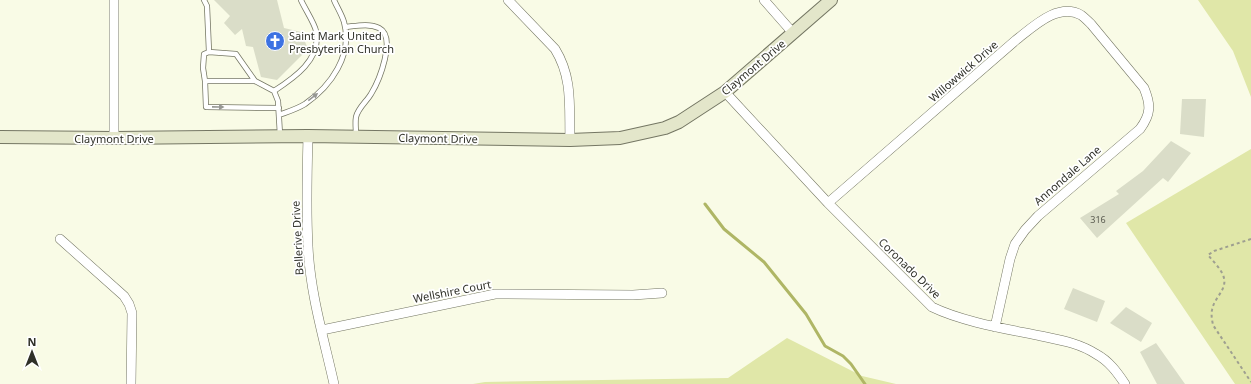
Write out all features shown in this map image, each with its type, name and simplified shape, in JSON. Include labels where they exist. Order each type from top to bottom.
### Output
[{"type":"street","points":[[114,0],[114,138]]},
{"type":"street","points":[[508,0],[555,49],[566,71],[569,85],[570,140]]},
{"type":"street","points":[[764,0],[793,33]]},
{"type":"street","name":"Claymont Drive","points":[[0,137],[114,138],[308,136],[570,140],[620,138],[665,128],[679,122],[725,92],[831,0]]},
{"type":"street","name":"Willowwick Drive","points":[[828,204],[1016,40],[1042,20],[1052,15],[1064,12],[1074,12],[1082,16],[1091,24],[1118,56]]},
{"type":"street","name":"Annondale Lane","points":[[995,327],[1010,259],[1015,244],[1025,230],[1038,216],[1140,129],[1147,120],[1149,99],[1144,88],[1118,56]]},
{"type":"street","name":"Coronado Drive","points":[[725,92],[828,204],[932,307],[943,313],[995,327],[1087,348],[1109,363],[1125,384]]},
{"type":"street","name":"Bellerive Drive","points":[[308,136],[308,247],[310,272],[334,384]]},
{"type":"street","points":[[60,240],[124,296],[129,304],[132,313],[131,384]]},
{"type":"street","name":"Wellshire Court","points":[[322,330],[495,294],[633,295],[662,293]]},
{"type":"lane","points":[[204,0],[207,6],[209,52]]},
{"type":"lane","points":[[274,90],[289,81],[308,64],[316,45],[316,30],[302,0]]},
{"type":"lane","points":[[279,115],[304,104],[323,89],[334,75],[344,54],[346,36],[344,22],[334,0]]},
{"type":"lane","points":[[345,27],[371,25],[380,29],[385,35],[387,46],[383,67],[376,85],[356,116],[356,137]]},
{"type":"lane","points":[[255,81],[236,54],[209,52],[204,54],[203,68],[206,107],[279,108]]},
{"type":"lane","points":[[205,80],[255,81],[274,90],[279,108],[280,136]]},
{"type":"path","points":[[1251,239],[1214,251],[1208,255],[1223,273],[1225,280],[1224,287],[1212,308],[1213,325],[1251,382]]},
{"type":"green space","points":[[1198,0],[1251,0],[1251,97],[1233,51]]},
{"type":"green space","points":[[1251,149],[1251,384],[1235,384],[1126,223]]},
{"type":"green space","points":[[787,338],[862,376],[896,384],[473,384],[485,382],[728,378]]},
{"type":"building","name":"Saint Mark United Presbyterian Church","points":[[214,0],[277,0],[284,28],[301,32],[308,49],[277,80],[261,77],[253,47],[246,46],[242,29],[235,35],[224,23],[230,16]]},
{"type":"building","points":[[1182,99],[1206,99],[1204,137],[1180,134]]},
{"type":"building","points":[[1171,141],[1191,153],[1168,182],[1163,178],[1097,238],[1080,218],[1119,194],[1116,191],[1143,171]]},
{"type":"building","points":[[1073,288],[1105,301],[1097,322],[1064,309]]},
{"type":"building","points":[[1126,307],[1152,323],[1141,342],[1110,323]]},
{"type":"building","points":[[1156,343],[1185,384],[1157,384],[1140,352]]},
{"type":"waterway","points":[[705,204],[724,229],[764,262],[806,314],[825,346],[843,356],[851,364],[865,384]]},
{"type":"place","name":"Saint Mark United Presbyterian Church","points":[[275,41]]}]
